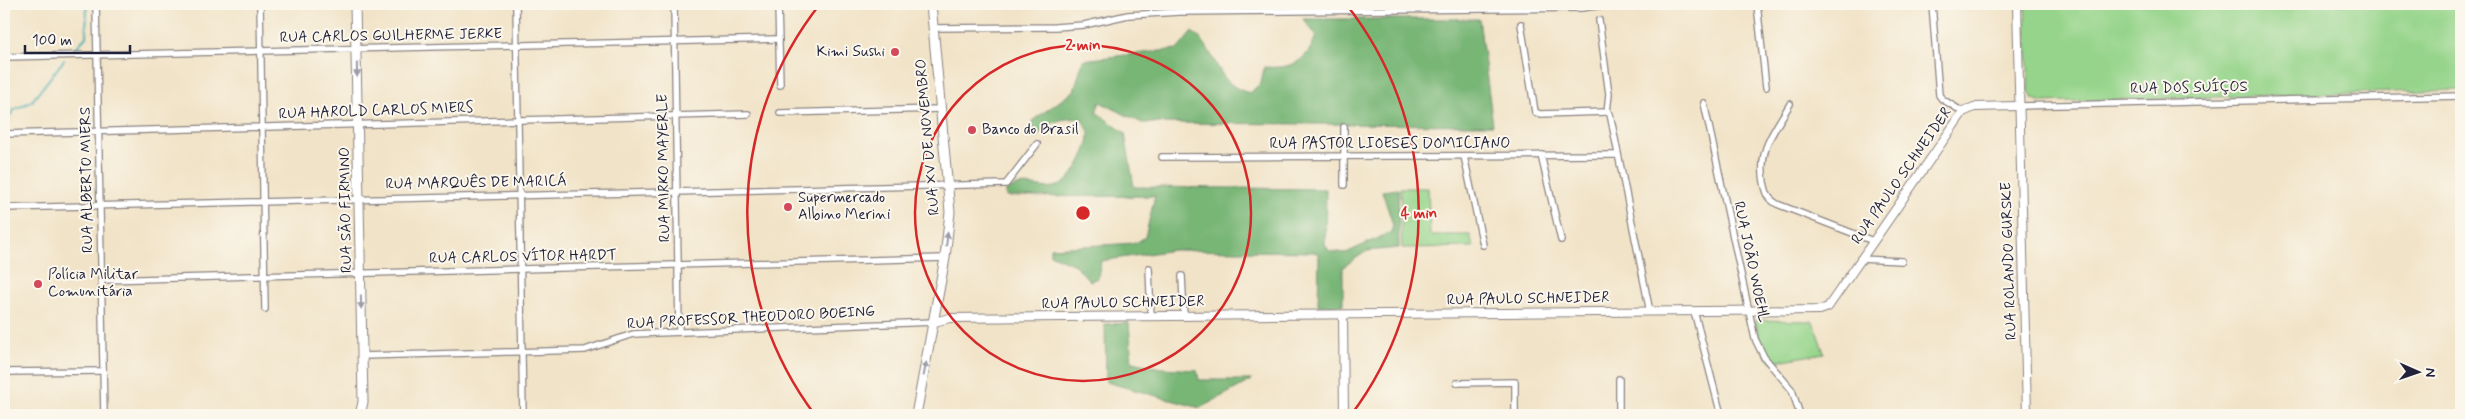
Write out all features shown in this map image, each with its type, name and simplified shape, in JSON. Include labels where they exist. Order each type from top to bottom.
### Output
[{"type":"main road","name":"RUA SÃO FIRMINO","points":[[355,4],[362,415]]},
{"type":"main road","name":"RUA XV DE NOVEMBRO","points":[[916,415],[945,258],[950,212],[931,4]]},
{"type":"street","name":"RUA ALBERTO MIERS","points":[[96,4],[104,415]]},
{"type":"street","points":[[260,4],[265,309]]},
{"type":"street","points":[[516,4],[523,415]]},
{"type":"street","name":"RUA MIRKO MAYERLE","points":[[674,4],[679,332]]},
{"type":"street","points":[[778,4],[780,85]]},
{"type":"street","points":[[933,28],[1055,27],[1084,25],[1128,16],[1179,12],[1582,8],[1612,4]]},
{"type":"street","points":[[1757,4],[1766,88]]},
{"type":"street","points":[[1932,4],[1939,95],[1942,100],[1963,112]]},
{"type":"street","points":[[2017,4],[2019,106]]},
{"type":"street","points":[[1599,20],[1609,94],[1609,113],[1650,312]]},
{"type":"street","points":[[1521,24],[1535,112],[1540,114],[1609,113]]},
{"type":"street","name":"RUA CARLOS GUILHERME JERKE","points":[[4,58],[779,39]]},
{"type":"street","name":"RUA DOS SUÍÇOS","points":[[2019,106],[2461,96]]},
{"type":"street","name":"RUA JOÃO WOEHL","points":[[1704,102],[1748,311],[1760,351],[1792,390],[1800,415]]},
{"type":"street","points":[[1790,104],[1763,154],[1762,167],[1769,198],[1777,204],[1873,241]]},
{"type":"street","name":"RUA PAULO SCHNEIDER","points":[[934,322],[950,318],[1825,309],[1963,112],[1974,107],[2019,106]]},
{"type":"street","name":"RUA ROLANDO GURSKE","points":[[2019,106],[2024,223],[2027,415]]},
{"type":"street","points":[[780,113],[940,109]]},
{"type":"street","name":"RUA HAROLD CARLOS MIERS","points":[[4,134],[748,114]]},
{"type":"street","points":[[1344,127],[1344,185]]},
{"type":"street","name":"RUA MARQUÊS DE MARICÁ","points":[[4,208],[1006,184],[1037,144]]},
{"type":"street","points":[[1541,155],[1561,240]]},
{"type":"street","name":"RUA PASTOR LIOESES DOMICIANO","points":[[1162,157],[1618,155]]},
{"type":"street","points":[[1464,156],[1483,245]]},
{"type":"street","name":"RUA CARLOS VÍTOR HARDT","points":[[102,280],[945,258]]},
{"type":"street","points":[[1860,259],[1902,261]]},
{"type":"street","points":[[1149,268],[1151,317]]},
{"type":"street","points":[[1182,276],[1184,316]]},
{"type":"street","points":[[1694,311],[1721,415]]},
{"type":"street","points":[[1343,315],[1344,415]]},
{"type":"street","name":"RUA PROFESSOR THEODORO BOEING","points":[[362,356],[585,350],[627,335],[934,322]]},
{"type":"street","points":[[4,372],[103,371]]},
{"type":"street","points":[[1619,379],[1619,415]]},
{"type":"street","points":[[1457,383],[1515,382],[1516,415]]},
{"type":"green space","points":[[2025,4],[2461,4],[2461,90],[2042,102],[2033,99],[2029,91]]},
{"type":"green space","points":[[1303,19],[1479,19],[1493,125],[1142,123],[1100,102],[1096,112],[1125,133],[1134,187],[1326,189],[1325,244],[1329,251],[1346,253],[1391,232],[1393,225],[1382,191],[1398,189],[1399,248],[1367,251],[1343,267],[1343,305],[1318,306],[1319,254],[1314,252],[1173,250],[1101,261],[1098,278],[1090,281],[1075,265],[1050,254],[1050,248],[1136,243],[1145,237],[1155,196],[1006,197],[1006,191],[1013,187],[1026,185],[1058,186],[1069,178],[1080,163],[1089,138],[1089,132],[1081,119],[1066,119],[1055,122],[1034,139],[1032,121],[1074,91],[1083,60],[1178,49],[1192,32],[1205,44],[1227,81],[1233,86],[1250,93],[1261,83],[1264,67],[1290,65],[1303,58],[1308,52],[1316,35]]},
{"type":"green space","points":[[1400,188],[1428,188],[1430,235],[1470,235],[1473,247],[1402,248]]},
{"type":"green space","points":[[1755,320],[1813,321],[1824,353],[1772,362],[1762,351]]},
{"type":"green space","points":[[1129,323],[1132,362],[1161,368],[1197,370],[1199,380],[1252,380],[1200,408],[1106,382],[1105,324]]},
{"type":"waterway","points":[[74,50],[86,37],[87,4]]},
{"type":"waterway","points":[[4,124],[14,110],[32,101],[64,60]]},
{"type":"place","name":"Kimi Sushi","points":[[895,52]]},
{"type":"place","name":"Banco do Brasil","points":[[972,130]]},
{"type":"place","name":"Supermercado Albino Merini","points":[[788,207]]},
{"type":"place","name":"Polícia Militar Comunitária","points":[[38,284]]}]
